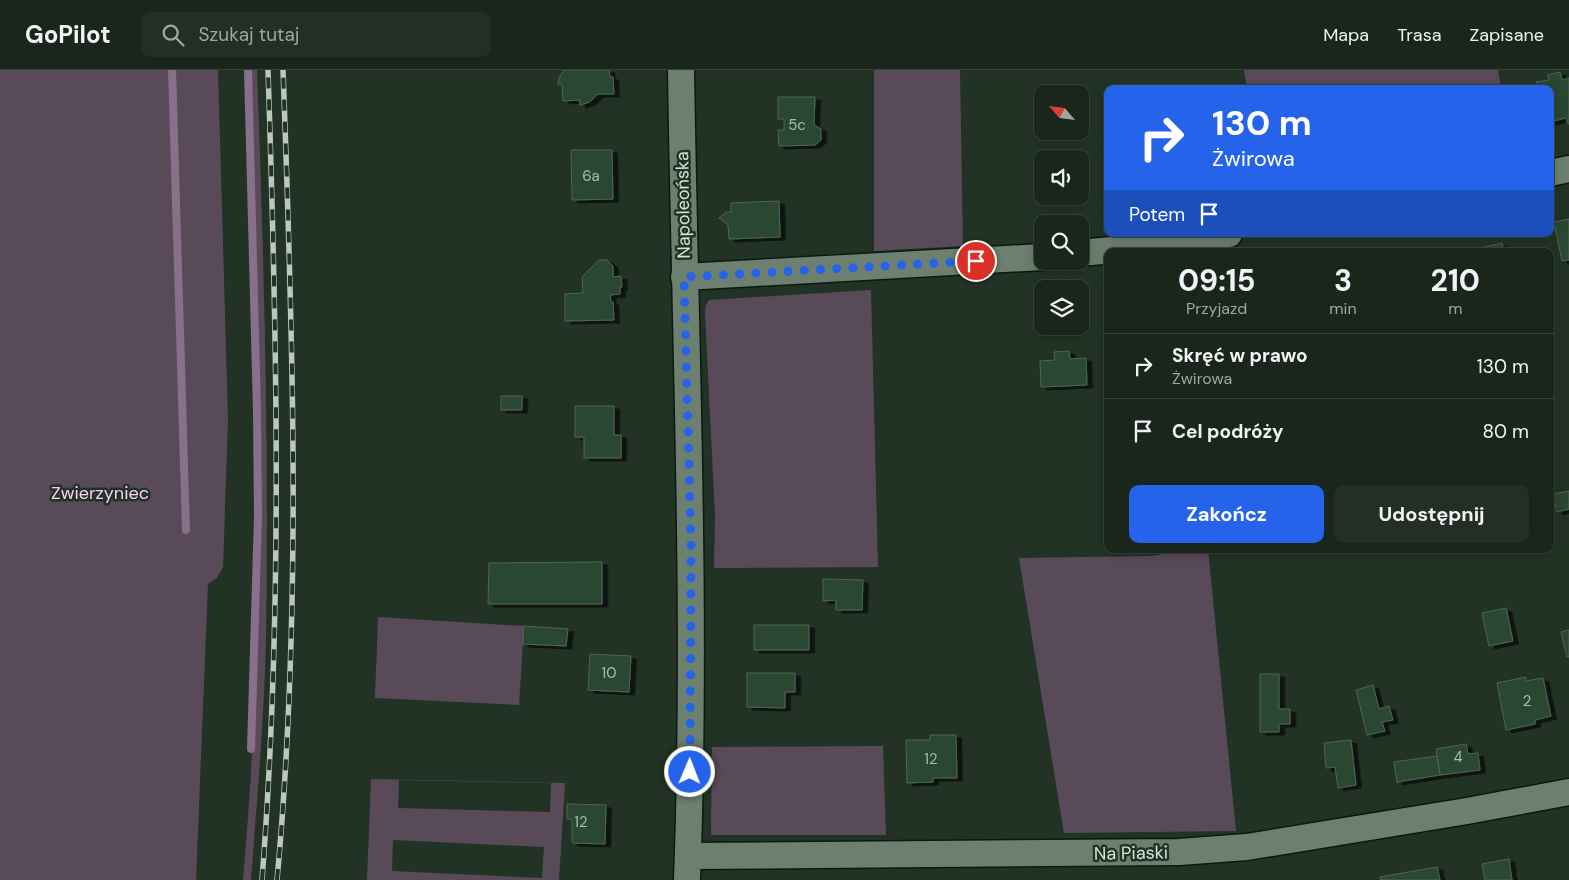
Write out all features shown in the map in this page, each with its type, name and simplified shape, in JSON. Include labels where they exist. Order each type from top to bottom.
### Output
[{"type":"street","name":"Napoleońska","points":[[681,70],[691,542],[690,755],[687,868]]},
{"type":"street","points":[[1554,172],[1569,169]]},
{"type":"street","points":[[1134,248],[1209,237]]},
{"type":"street","points":[[1089,252],[1104,251]]},
{"type":"street","points":[[684,277],[1034,257]]},
{"type":"street","name":"Na Piaski","points":[[687,868],[870,856],[1189,851],[1247,847],[1467,811],[1569,792]]},
{"type":"green space","name":"Zwierzyniec","points":[[0,70],[218,70],[228,419],[223,567],[217,578],[208,584],[196,880],[0,880]]},
{"type":"green space","points":[[249,70],[257,70],[265,355],[267,569],[265,670],[256,820],[251,880],[243,880],[253,737],[259,521],[258,378]]},
{"type":"green space","points":[[874,70],[960,70],[963,246],[874,251]]},
{"type":"green space","points":[[1244,70],[1498,70],[1500,85],[1246,85]]},
{"type":"green space","points":[[871,290],[878,567],[714,568],[715,516],[706,305],[709,300]]},
{"type":"green space","points":[[1172,553],[1208,553],[1236,831],[1064,833],[1019,558],[1150,556]]},
{"type":"green space","points":[[378,617],[524,626],[519,705],[375,698]]},
{"type":"green space","points":[[883,746],[886,835],[711,835],[712,747]]},
{"type":"green space","points":[[371,779],[565,783],[559,880],[367,880]],"holes":[[[399,780],[551,783],[550,812],[398,808]],[[393,840],[544,847],[542,878],[392,871]]]},
{"type":"building","points":[[564,70],[609,70],[610,77],[613,77],[614,94],[598,94],[590,102],[580,105],[580,100],[563,101],[562,85],[558,84]]},
{"type":"building","points":[[1560,72],[1562,80],[1569,78],[1569,124],[1566,118],[1554,121],[1554,85],[1537,85],[1536,82],[1549,80],[1548,75]]},
{"type":"building","points":[[778,97],[815,97],[814,125],[821,129],[821,140],[815,145],[779,146],[778,130],[784,130],[784,119],[778,119]]},
{"type":"building","points":[[571,150],[612,150],[613,199],[572,200]]},
{"type":"building","points":[[779,201],[780,237],[729,239],[728,225],[719,218],[726,212],[731,212],[731,203]]},
{"type":"building","points":[[1569,219],[1569,260],[1562,261],[1554,222]]},
{"type":"building","points":[[1502,243],[1503,248],[1480,248]]},
{"type":"building","points":[[599,260],[607,260],[613,266],[613,277],[621,276],[622,287],[620,287],[620,294],[610,295],[611,302],[613,302],[614,320],[565,321],[565,294],[583,293],[582,277]]},
{"type":"building","points":[[1069,351],[1070,359],[1086,358],[1087,385],[1041,387],[1040,361],[1055,360],[1054,352]]},
{"type":"building","points":[[501,396],[522,396],[522,410],[501,410]]},
{"type":"building","points":[[575,406],[614,406],[614,435],[621,435],[621,458],[584,458],[584,437],[575,437]]},
{"type":"building","points":[[1569,491],[1569,509],[1557,512],[1554,494]]},
{"type":"building","points":[[602,562],[602,604],[488,604],[489,563]]},
{"type":"building","points":[[823,579],[863,580],[862,610],[836,610],[836,600],[823,601]]},
{"type":"building","points":[[1506,608],[1513,641],[1489,646],[1482,613]]},
{"type":"building","points":[[754,625],[809,625],[809,650],[754,650]]},
{"type":"building","points":[[524,626],[568,629],[566,646],[523,644]]},
{"type":"building","points":[[1569,630],[1569,657],[1567,657],[1561,632]]},
{"type":"building","points":[[590,654],[631,656],[629,692],[588,690]]},
{"type":"building","points":[[747,673],[795,673],[795,692],[785,692],[785,708],[747,707]]},
{"type":"building","points":[[1260,674],[1279,674],[1279,709],[1290,709],[1290,724],[1279,724],[1279,732],[1260,732]]},
{"type":"building","points":[[1526,677],[1526,681],[1543,678],[1551,716],[1535,720],[1535,724],[1506,730],[1497,683]]},
{"type":"building","points":[[1373,685],[1379,709],[1389,706],[1393,720],[1382,722],[1385,731],[1367,735],[1356,690]]},
{"type":"building","points":[[930,735],[956,735],[957,778],[933,778],[933,782],[907,783],[906,740],[930,740]]},
{"type":"building","points":[[1351,740],[1356,785],[1338,788],[1335,767],[1326,768],[1324,743]]},
{"type":"building","points":[[1466,744],[1468,754],[1478,753],[1480,770],[1440,775],[1436,749]]},
{"type":"building","points":[[1437,756],[1440,775],[1397,782],[1394,762]]},
{"type":"building","points":[[567,804],[606,805],[605,844],[572,843],[572,819],[567,819]]},
{"type":"building","points":[[1509,859],[1512,880],[1485,880],[1482,864]]},
{"type":"building","points":[[1437,867],[1440,880],[1381,880],[1380,877]]},
{"type":"waterway","points":[[172,70],[186,530]]},
{"type":"waterway","points":[[248,70],[258,516],[251,749]]},
{"type":"railway","points":[[262,880],[269,779],[276,576],[276,374],[268,70]]},
{"type":"railway","points":[[277,880],[285,779],[293,577],[292,374],[283,70]]},
{"type":"route","points":[[690,772],[691,542],[684,277],[976,261]]}]
